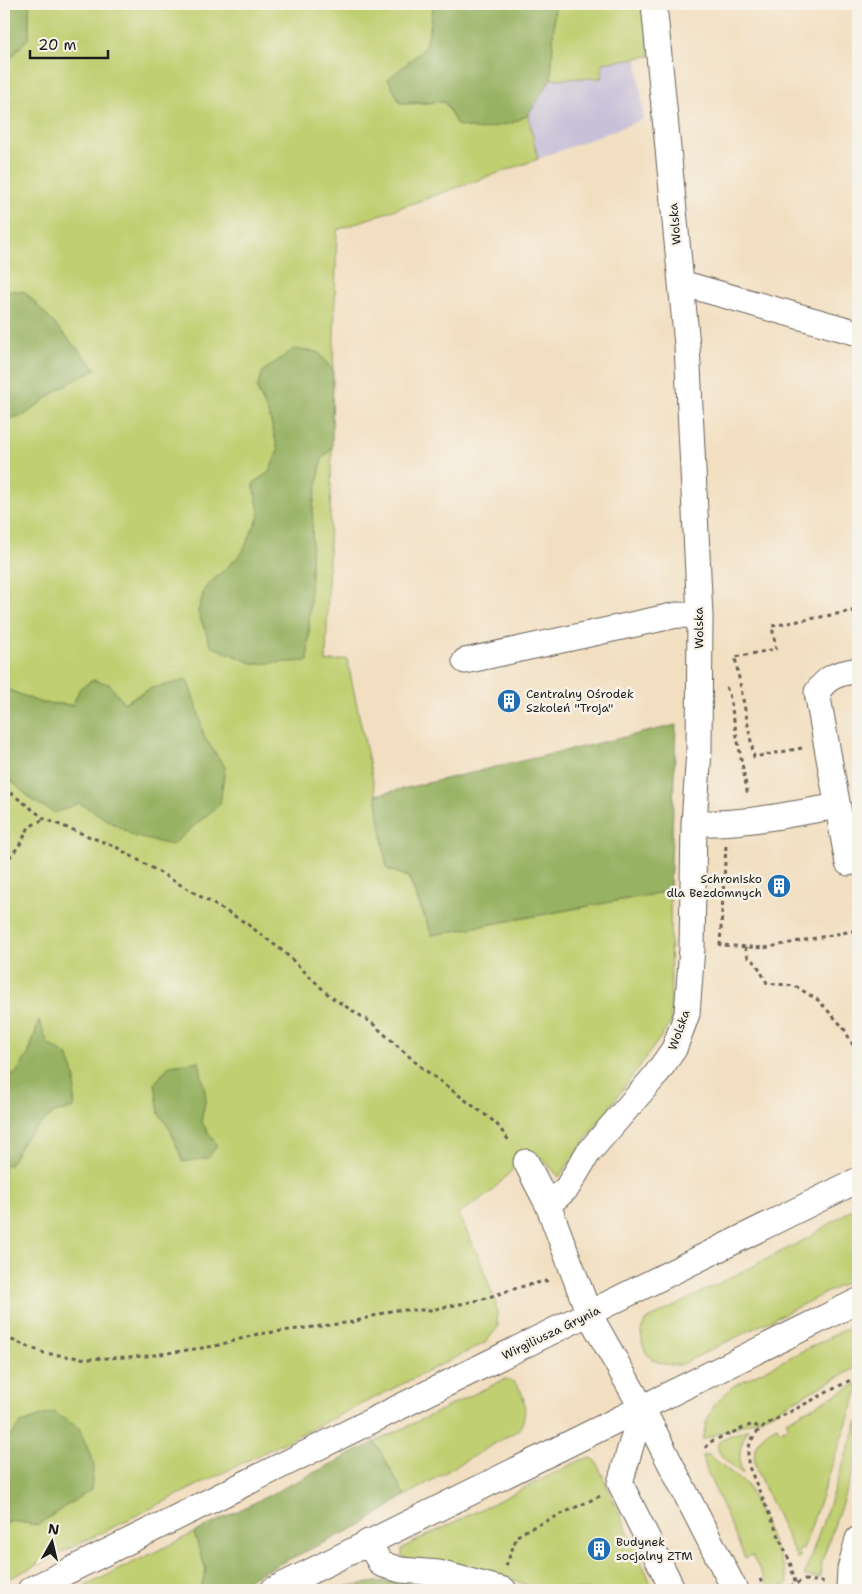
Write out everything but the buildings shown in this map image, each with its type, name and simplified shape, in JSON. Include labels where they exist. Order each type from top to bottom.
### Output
[{"type":"street","name":"Wolska","points":[[548,1205],[567,1188],[588,1153],[655,1076],[674,1049],[687,1014],[692,948],[694,823],[699,751],[700,616],[687,345],[654,4]]},
{"type":"street","points":[[681,283],[858,333]]},
{"type":"street","points":[[466,661],[677,615],[700,616]]},
{"type":"street","points":[[858,670],[844,672],[825,680],[817,692],[848,863],[858,861]]},
{"type":"street","points":[[694,823],[714,824],[760,819],[838,806]]},
{"type":"street","points":[[526,1162],[548,1205],[589,1314],[642,1408],[735,1590]]},
{"type":"street","name":"Wirgiliusza Grynia","points":[[30,1590],[858,1180]]},
{"type":"street","points":[[273,1590],[858,1301]]},
{"type":"street","points":[[642,1408],[620,1484],[673,1590]]},
{"type":"street","points":[[849,1590],[850,1568],[858,1539]]},
{"type":"street","points":[[368,1542],[381,1564],[401,1570],[439,1573],[500,1589]]},
{"type":"path","points":[[827,744],[754,757],[735,657],[776,649],[772,626],[858,610]]},
{"type":"path","points":[[4,788],[45,819],[116,847],[246,923],[284,952],[331,997],[372,1023],[421,1067],[496,1123],[526,1162]]},
{"type":"path","points":[[4,864],[19,846],[29,827],[45,819]]},
{"type":"path","points":[[734,845],[726,846],[720,945],[764,948],[858,930]]},
{"type":"path","points":[[745,947],[748,957],[756,963],[768,983],[795,986],[818,1000],[843,1027],[858,1054]]},
{"type":"path","points":[[4,1337],[44,1353],[87,1359],[147,1356],[215,1346],[258,1334],[353,1322],[394,1310],[430,1310],[480,1300],[520,1286],[575,1274]]},
{"type":"path","points":[[798,1590],[790,1562],[749,1467],[747,1457],[749,1445],[754,1434],[760,1428],[858,1376]]},
{"type":"path","points":[[705,1448],[712,1440],[753,1424],[760,1428]]},
{"type":"path","points":[[500,1589],[517,1536],[620,1484]]},
{"type":"path","points":[[782,1590],[796,1584]]},
{"type":"shaded area","points":[[637,59],[644,119],[538,159],[528,115],[551,79],[601,78],[602,63]]},
{"type":"green space","points":[[4,4],[29,4],[29,37],[4,66]]},
{"type":"green space","points":[[29,4],[434,4],[429,33],[405,104],[445,102],[457,125],[512,123],[528,115],[538,159],[337,230],[333,371],[318,352],[257,389],[270,418],[278,450],[270,471],[253,484],[260,514],[242,553],[205,588],[198,612],[211,646],[255,664],[308,660],[313,506],[322,459],[332,448],[326,662],[347,659],[376,795],[387,869],[408,877],[432,935],[670,891],[671,1023],[559,1177],[541,1157],[515,1167],[491,1192],[458,1214],[479,1257],[496,1304],[498,1327],[485,1343],[4,1581],[4,1525],[11,1521],[38,1525],[4,1445],[4,1166],[9,1165],[27,1136],[54,1113],[74,1108],[75,1077],[67,1055],[48,1044],[39,1021],[29,1053],[14,1077],[4,1064],[4,774],[34,802],[79,802],[136,837],[225,767],[204,737],[197,707],[152,688],[123,703],[109,684],[80,688],[73,705],[41,703],[4,688],[4,420],[24,415],[61,388],[96,369],[25,292],[4,290],[4,66],[29,37]],"holes":[[[170,1065],[206,1097],[201,1121],[183,1162],[171,1131],[159,1113],[155,1083]]]},
{"type":"green space","points":[[434,4],[555,4],[551,79],[528,115],[512,123],[479,130],[457,125],[445,102],[400,103],[388,79],[424,49]]},
{"type":"green space","points":[[555,4],[644,4],[650,56],[602,63],[602,78],[551,79]]},
{"type":"green space","points":[[4,290],[25,292],[96,369],[61,388],[24,415],[4,420]]},
{"type":"green space","points":[[294,349],[318,352],[333,371],[332,448],[322,459],[313,506],[308,661],[255,664],[211,646],[198,612],[205,588],[242,553],[260,514],[253,484],[270,471],[278,450],[270,418],[257,388],[263,371]]},
{"type":"green space","points":[[93,680],[109,684],[124,703],[152,688],[187,680],[197,707],[204,737],[225,767],[220,804],[172,845],[136,837],[79,803],[55,813],[35,802],[4,774],[4,688],[41,703],[73,705],[80,688]]},
{"type":"green space","points":[[676,725],[670,891],[432,935],[409,877],[387,869],[376,795]]},
{"type":"green space","points":[[39,1020],[48,1044],[67,1055],[75,1077],[74,1108],[54,1113],[27,1136],[9,1165],[4,1166],[4,1064],[14,1076],[29,1053]]},
{"type":"green space","points":[[199,1061],[206,1097],[201,1121],[217,1146],[208,1158],[183,1162],[171,1131],[159,1113],[155,1083],[170,1065]]},
{"type":"green space","points":[[858,1205],[858,1277],[680,1365],[657,1361],[646,1353],[642,1341],[645,1321],[808,1238]]},
{"type":"green space","points":[[858,1323],[858,1367],[763,1417],[702,1440],[706,1423],[715,1404],[733,1386]]},
{"type":"green space","points":[[505,1379],[512,1381],[518,1386],[524,1400],[524,1417],[518,1430],[405,1496],[375,1442]]},
{"type":"green space","points":[[858,1383],[858,1390],[803,1550],[800,1549],[798,1554],[801,1556],[797,1559],[757,1471],[754,1456],[757,1444],[764,1434],[770,1430],[777,1426],[779,1431],[789,1426],[786,1421]]},
{"type":"green space","points":[[53,1412],[79,1428],[94,1464],[91,1489],[38,1525],[11,1521],[4,1525],[4,1445],[21,1423]]},
{"type":"green space","points":[[858,1421],[858,1456],[821,1564],[820,1578],[804,1576]]},
{"type":"green space","points":[[748,1429],[740,1451],[743,1474],[724,1458],[718,1448],[718,1443],[722,1439]]},
{"type":"green space","points":[[375,1442],[405,1496],[365,1523],[225,1590],[203,1590],[201,1587],[206,1570],[194,1533]]},
{"type":"green space","points":[[709,1455],[748,1486],[784,1568],[788,1584],[770,1590],[752,1555],[745,1558],[709,1476],[702,1456]]},
{"type":"green space","points":[[591,1458],[596,1461],[654,1590],[537,1590],[508,1577],[446,1562],[414,1562],[402,1556],[402,1548],[581,1460]]},
{"type":"green space","points":[[194,1533],[206,1570],[201,1587],[203,1590],[77,1590]]},
{"type":"green space","points":[[383,1581],[437,1587],[437,1590],[332,1590]]},
{"type":"place","name":"Centralny Ośrodek Szkoleń \"Troja\"","points":[[509,701]]},
{"type":"place","name":"Schronisko dla Bezdomnych","points":[[779,886]]},
{"type":"place","name":"Budynek socjalny ZTM","points":[[599,1549]]}]
